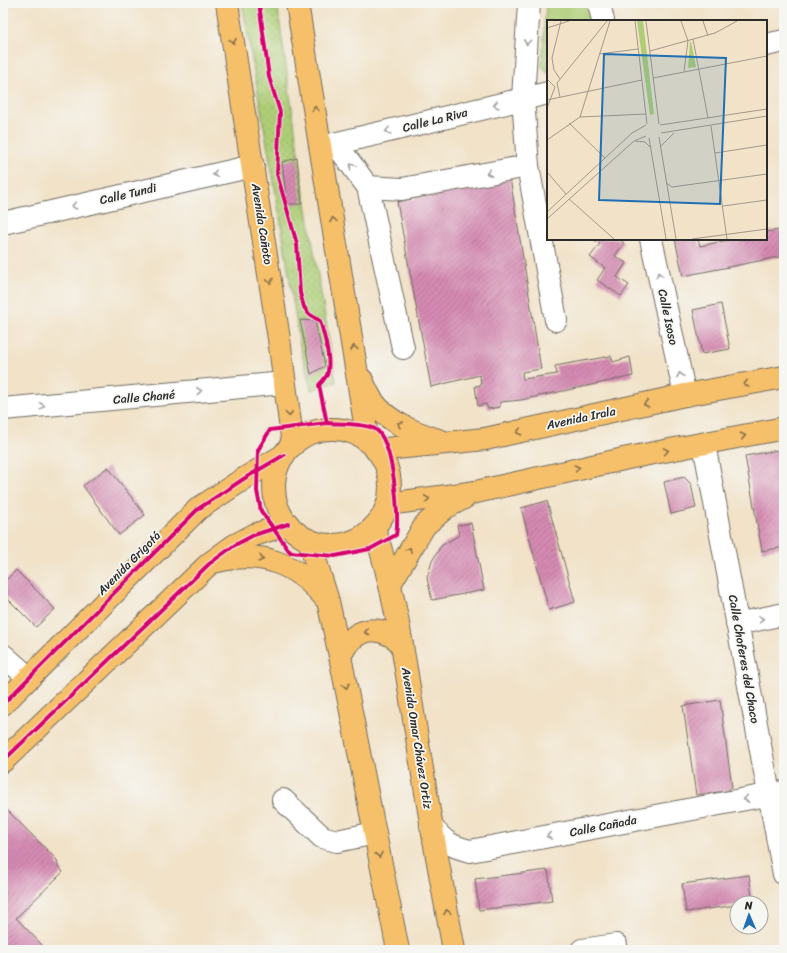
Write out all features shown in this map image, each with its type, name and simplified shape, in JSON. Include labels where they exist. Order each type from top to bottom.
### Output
[{"type":"main road","name":"Avenida Cañoto","points":[[227,3],[253,166],[284,384],[288,450]]},
{"type":"main road","points":[[297,3],[329,146],[357,371],[372,446]]},
{"type":"main road","points":[[357,371],[372,401],[387,416],[402,426],[419,434],[449,444]]},
{"type":"main road","name":"Avenida Irala","points":[[372,446],[449,444],[485,439],[685,395],[784,377]]},
{"type":"main road","points":[[388,504],[476,492],[606,462],[784,428]]},
{"type":"main road","points":[[328,430],[350,432],[372,446],[384,462],[389,476],[390,490],[388,504],[382,517],[374,527],[361,537],[347,543],[324,544],[309,540],[298,534],[280,513],[274,494],[276,473],[288,450],[306,436],[328,430]]},
{"type":"main road","name":"Avenida Grigotá","points":[[3,704],[198,509],[288,450]]},
{"type":"main road","points":[[390,584],[425,525],[445,508],[476,492]]},
{"type":"main road","points":[[3,761],[209,564],[235,545],[254,535],[288,524]]},
{"type":"main road","name":"Avenida Omar Chávez Ortiz","points":[[374,527],[390,584],[402,644],[431,826],[454,950]]},
{"type":"main road","points":[[309,540],[328,601],[340,656],[398,950]]},
{"type":"main road","points":[[209,564],[231,558],[253,557],[283,564],[295,570],[313,584],[328,601]]},
{"type":"main road","points":[[340,656],[346,644],[355,635],[367,630],[380,631],[392,635],[402,644]]},
{"type":"street","points":[[529,3],[523,98],[528,166],[556,320]]},
{"type":"street","points":[[599,3],[603,20]]},
{"type":"street","points":[[767,45],[784,41]]},
{"type":"street","name":"Calle La Riva","points":[[329,146],[547,93]]},
{"type":"street","points":[[329,146],[368,187],[403,348]]},
{"type":"street","name":"Calle Tundi","points":[[3,222],[253,166]]},
{"type":"street","points":[[368,187],[402,189],[528,166]]},
{"type":"street","name":"Calle Isoso","points":[[651,240],[685,395]]},
{"type":"street","name":"Calle Chané","points":[[3,409],[284,384]]},
{"type":"street","name":"Calle Choferes del Chaco","points":[[704,444],[737,624],[777,793],[784,874]]},
{"type":"street","points":[[737,624],[784,614]]},
{"type":"street","points":[[3,655],[29,678]]},
{"type":"street","name":"Calle Cañada","points":[[431,826],[442,839],[452,846],[470,851],[777,793]]},
{"type":"street","points":[[283,800],[322,837],[337,840],[375,833]]},
{"type":"street","points":[[582,950],[616,945]]},
{"type":"green space","points":[[242,3],[277,3],[303,186],[336,382],[311,390],[300,346],[280,218]]},
{"type":"green space","points":[[546,3],[587,3],[590,20],[547,20],[547,73],[542,66]]},
{"type":"building","points":[[297,158],[302,204],[287,204],[282,162]]},
{"type":"building","points":[[510,178],[541,369],[522,372],[523,379],[557,374],[555,366],[611,356],[613,362],[630,357],[633,376],[521,400],[500,402],[500,407],[488,409],[486,404],[478,406],[475,386],[481,385],[480,375],[431,387],[397,202]]},
{"type":"building","points":[[784,229],[784,256],[683,276],[675,240],[698,240],[700,246],[728,240],[767,240],[767,232]]},
{"type":"building","points":[[594,240],[620,240],[624,243],[615,256],[626,263],[617,277],[629,285],[621,296],[597,280],[605,268],[590,257],[600,244]]},
{"type":"building","points":[[721,304],[730,349],[702,354],[693,310]]},
{"type":"building","points":[[300,320],[315,321],[325,366],[311,374]]},
{"type":"building","points":[[784,449],[784,547],[762,551],[745,456]]},
{"type":"building","points":[[108,467],[145,515],[119,535],[83,486]]},
{"type":"building","points":[[684,477],[691,484],[696,508],[671,514],[664,482]]},
{"type":"building","points":[[547,501],[575,602],[549,610],[521,508]]},
{"type":"building","points":[[471,523],[484,590],[432,600],[427,578],[432,561],[441,546],[459,535],[457,525]]},
{"type":"building","points":[[16,570],[55,609],[36,627],[3,594],[3,583]]},
{"type":"building","points":[[720,700],[732,787],[727,791],[696,795],[683,706]]},
{"type":"building","points":[[6,809],[57,860],[58,866],[63,872],[16,918],[47,950],[3,950],[3,812]]},
{"type":"building","points":[[548,870],[552,901],[479,910],[475,879]]},
{"type":"building","points":[[749,875],[752,895],[729,895],[729,906],[686,912],[682,884]]},
{"type":"cycle path","points":[[259,3],[269,77],[280,112],[277,174],[297,244],[300,293],[304,307],[309,314],[320,321],[329,362],[327,375],[319,385],[327,423],[270,430],[258,450],[257,491],[261,511],[290,552],[335,556],[370,549],[396,535],[397,512],[394,479],[391,462],[381,436],[371,427],[352,424],[327,423]]},
{"type":"cycle path","points":[[3,704],[198,509],[245,478],[284,455]]},
{"type":"cycle path","points":[[3,761],[209,564],[235,545],[254,535],[288,524]]}]
